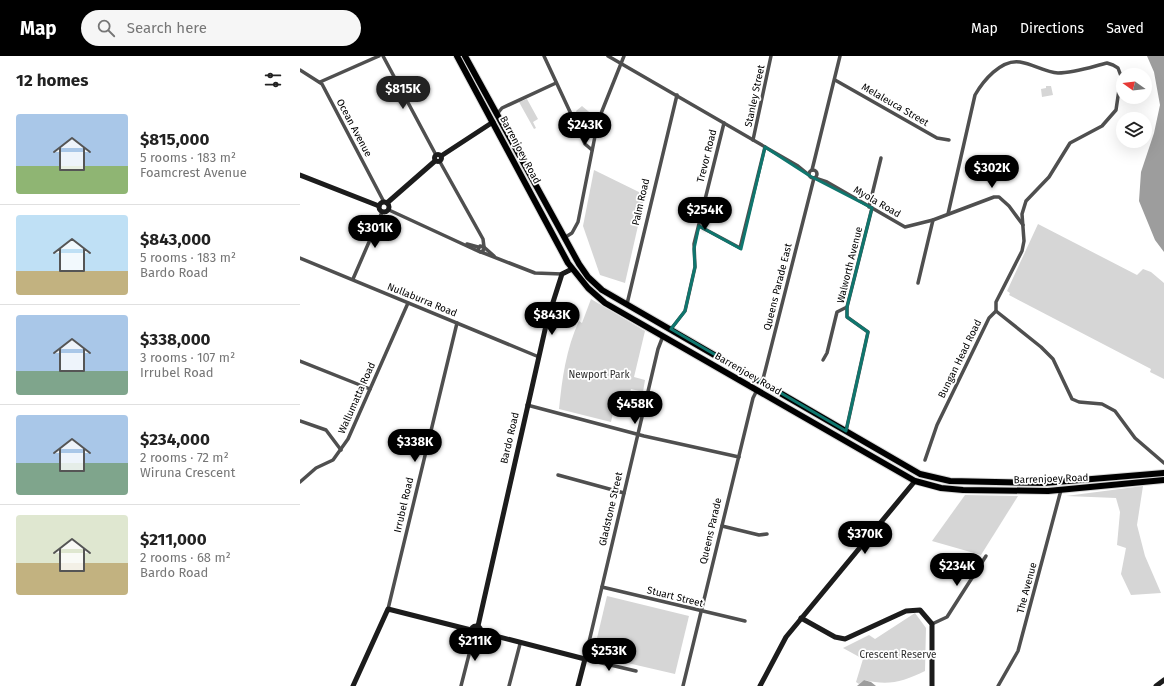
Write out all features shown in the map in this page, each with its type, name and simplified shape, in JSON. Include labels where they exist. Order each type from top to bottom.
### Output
[{"type":"main road","name":"Barrenjoey Road","points":[[457,56],[551,234],[572,269],[596,295],[663,336],[915,481],[941,488],[963,490],[1061,490],[1164,480]]},
{"type":"main road","name":"Barrenjoey Road","points":[[465,56],[579,264],[588,277],[602,290],[920,474],[950,481],[1044,483],[1164,473]]},
{"type":"main road","points":[[551,234],[564,238],[560,249]]},
{"type":"main road","points":[[572,269],[579,264]]},
{"type":"main road","name":"Palm Road","points":[[623,312],[627,304]]},
{"type":"main road","points":[[663,336],[671,329]]},
{"type":"main road","name":"Queens Parade","points":[[757,390],[762,383]]},
{"type":"main road","points":[[915,481],[920,474]]},
{"type":"street","points":[[301,72],[320,82],[379,56]]},
{"type":"street","points":[[383,56],[484,242],[481,248]]},
{"type":"street","points":[[544,56],[584,144],[592,150]]},
{"type":"street","name":"Myola Road","points":[[608,56],[905,227],[933,220],[994,197],[999,197],[1009,206],[1023,225]]},
{"type":"street","points":[[564,238],[572,233],[578,222],[598,122],[624,56]]},
{"type":"street","name":"Stanley Street","points":[[754,140],[771,56]]},
{"type":"street","name":"Queens Parade East","points":[[762,383],[809,194],[840,56]]},
{"type":"street","name":"Bungan Head Road","points":[[925,460],[937,425],[989,318],[996,311],[996,302],[1022,250],[1024,241],[1022,207],[1049,177],[1070,144],[1102,126],[1116,110],[1122,76],[1118,68],[1107,63],[1057,73],[1019,62],[1008,63],[990,75],[975,95],[948,214]]},
{"type":"street","name":"Melaleuca Street","points":[[835,80],[937,138],[949,140]]},
{"type":"street","name":"Ocean Avenue","points":[[320,82],[386,203]]},
{"type":"street","points":[[497,114],[502,108],[556,83]]},
{"type":"street","name":"Palm Road","points":[[627,304],[677,95]]},
{"type":"street","points":[[379,206],[386,203],[438,158],[493,122]]},
{"type":"street","name":"Trevor Road","points":[[671,329],[685,311],[695,267],[694,249],[724,123]]},
{"type":"street","points":[[699,226],[740,248],[765,147]]},
{"type":"street","name":"Walworth Avenue","points":[[846,432],[868,332],[847,317],[847,306],[881,158]]},
{"type":"street","points":[[300,176],[379,206],[382,212]]},
{"type":"street","points":[[386,203],[388,210]]},
{"type":"street","points":[[353,279],[382,212],[388,210],[466,244],[481,248],[495,257],[535,273],[562,274],[572,269]]},
{"type":"street","points":[[918,283],[933,220]]},
{"type":"street","name":"Nullaburra Road","points":[[300,258],[539,357]]},
{"type":"street","name":"Bardo Road","points":[[478,626],[548,316],[562,274]]},
{"type":"street","name":"Wallumatta Road","points":[[300,482],[316,468],[333,460],[348,439],[408,303]]},
{"type":"street","points":[[823,360],[826,354],[836,312],[847,306]]},
{"type":"street","points":[[996,311],[1041,347],[1053,359],[1072,399],[1079,402],[1102,404],[1115,411],[1135,438],[1164,463]]},
{"type":"street","name":"Irrubel Road","points":[[353,686],[388,609],[457,323]]},
{"type":"street","name":"Gladstone Street","points":[[578,686],[663,336]]},
{"type":"street","points":[[300,361],[370,389]]},
{"type":"street","name":"Queens Parade","points":[[684,686],[753,398],[757,390]]},
{"type":"street","points":[[528,405],[638,434],[739,457]]},
{"type":"street","points":[[300,421],[326,430],[341,450]]},
{"type":"street","points":[[558,475],[624,493]]},
{"type":"street","points":[[760,686],[786,637],[915,481]]},
{"type":"street","name":"The Avenue","points":[[998,686],[1018,650],[1061,490]]},
{"type":"street","points":[[722,526],[759,535],[767,534]]},
{"type":"street","points":[[932,624],[947,617],[986,556]]},
{"type":"street","name":"Stuart Street","points":[[602,587],[745,621]]},
{"type":"street","points":[[388,609],[471,630],[474,635],[461,686]]},
{"type":"street","points":[[801,618],[840,638],[851,637],[906,611],[914,609],[924,613],[932,624],[932,686]]},
{"type":"street","points":[[471,630],[474,626],[478,626],[480,632]]},
{"type":"street","points":[[474,635],[480,632],[520,644],[636,671]]},
{"type":"street","points":[[510,686],[520,644]]},
{"type":"street","points":[[1156,686],[1164,680]]},
{"type":"highlighted area","points":[[765,147],[810,176],[872,208],[847,307],[847,317],[868,332],[846,431],[671,329],[685,311],[695,267],[694,249],[699,226],[741,249]]},
{"type":"green space","points":[[1046,86],[1051,86],[1053,95],[1042,97],[1041,89],[1046,88]]},
{"type":"green space","points":[[527,99],[538,119],[533,122],[536,128],[534,129],[519,102]]},
{"type":"green space","points":[[582,106],[595,117],[589,140],[576,111]]},
{"type":"green space","points":[[594,170],[645,195],[625,283],[600,275],[583,226]]},
{"type":"green space","points":[[1038,224],[1137,275],[1143,269],[1151,272],[1164,283],[1164,379],[1150,372],[1151,369],[1009,295],[1010,293],[1007,291]]},
{"type":"green space","name":"Newport Park","points":[[591,299],[645,331],[634,377],[645,380],[643,392],[631,389],[625,412],[614,409],[611,422],[559,409],[563,375],[571,342],[579,321],[582,323]]},
{"type":"green space","points":[[1143,486],[1137,525],[1145,556],[1161,593],[1131,595],[1121,574],[1126,548],[1117,545],[1120,512],[1116,498],[1066,496]]},
{"type":"green space","points":[[965,495],[1018,496],[981,555],[932,541]]},
{"type":"green space","points":[[607,596],[689,616],[675,674],[593,655]]},
{"type":"green space","name":"Crescent Reserve","points":[[915,613],[926,628],[925,671],[895,682],[881,683],[864,680],[859,684],[856,682],[863,659],[843,648],[869,635],[875,639]]},
{"type":"shaded area","points":[[1147,56],[1164,56],[1164,252],[1155,240],[1139,201],[1141,172],[1149,148],[1152,148],[1152,139],[1160,105],[1154,72]]},
{"type":"shaded area","points":[[864,680],[871,682],[876,686],[857,686]]}]
